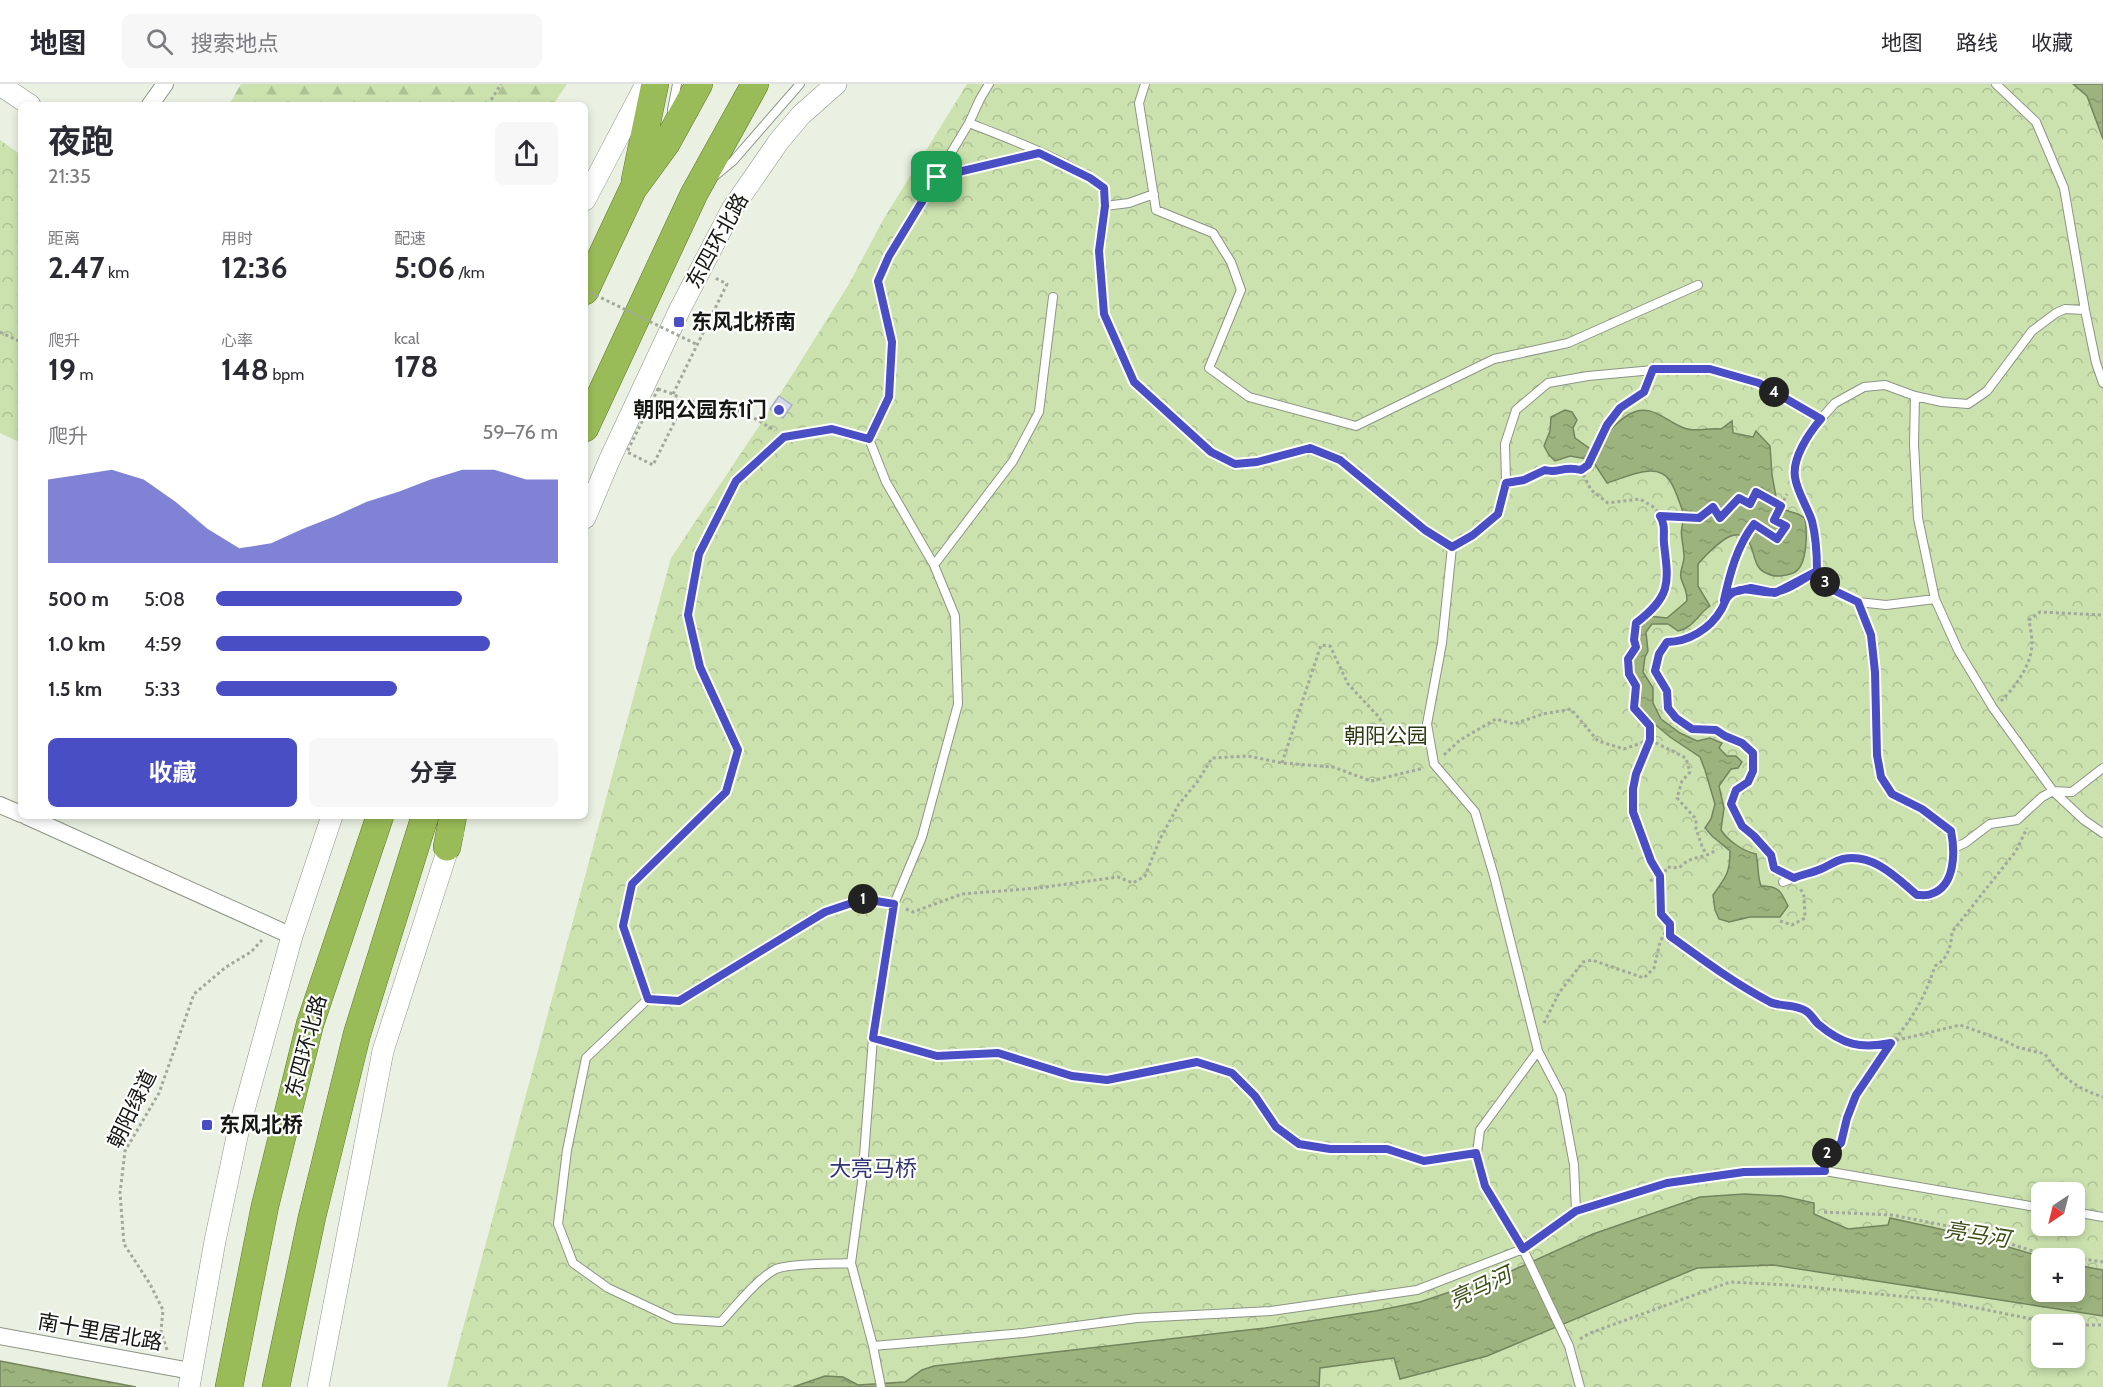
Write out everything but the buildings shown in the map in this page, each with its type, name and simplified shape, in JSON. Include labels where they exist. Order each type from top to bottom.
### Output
[{"type":"highway","points":[[633,189],[655,84]]},
{"type":"highway","points":[[588,284],[633,189],[666,144],[699,84]]},
{"type":"highway","name":"东四环北路","points":[[588,422],[694,194],[755,84]]},
{"type":"highway","name":"东四环北路","points":[[230,1382],[265,1206],[310,1024],[379,819]]},
{"type":"highway","points":[[276,1386],[312,1216],[357,1034],[424,819]]},
{"type":"highway","points":[[447,847],[452,819]]},
{"type":"street","points":[[152,102],[165,84]]},
{"type":"street","points":[[588,194],[646,84]]},
{"type":"street","name":"东四环北路","points":[[588,511],[680,309],[732,209],[779,141],[801,114],[836,84]]},
{"type":"street","points":[[0,85],[26,102]]},
{"type":"street","points":[[0,804],[18,813]]},
{"type":"street","points":[[33,819],[284,932]]},
{"type":"street","name":"东四环北路","points":[[186,1376],[238,1132],[284,932],[331,819]]},
{"type":"street","points":[[318,1387],[383,1050],[447,847],[459,819]]},
{"type":"street","name":"南十里居北路","points":[[0,1336],[186,1376]]},
{"type":"lane","points":[[666,144],[678,84]]},
{"type":"lane","points":[[694,194],[733,161],[800,84]]},
{"type":"lane","points":[[881,1387],[873,1346],[851,1263],[862,1182],[873,1038],[894,904],[922,837],[958,704],[955,616],[934,565],[886,482],[869,439],[889,397],[892,342],[878,281],[889,256],[969,123],[989,84]]},
{"type":"lane","points":[[1145,84],[1139,103],[1156,210],[1213,233],[1231,262],[1241,290],[1209,368],[1249,397],[1356,426],[1494,359],[1568,343],[1698,285]]},
{"type":"lane","points":[[1996,84],[2036,122],[2064,188],[2085,310],[2096,363],[2103,383]]},
{"type":"lane","points":[[969,123],[1039,153],[1090,178],[1104,188],[1105,206],[1099,251],[1104,314],[1134,382],[1211,452],[1235,464],[1257,462],[1310,448],[1340,460],[1425,530],[1452,547]]},
{"type":"lane","points":[[937,177],[1039,153]]},
{"type":"lane","points":[[1105,206],[1129,203],[1154,195]]},
{"type":"lane","points":[[934,565],[1013,461],[1039,412],[1053,297]]},
{"type":"lane","points":[[1935,599],[1886,605],[1858,602],[1829,588],[1817,571],[1817,546],[1812,520],[1794,476],[1798,454],[1811,430],[1835,403],[1864,387],[1885,385],[1914,396],[1942,402],[1968,404],[1987,391],[2032,331],[2065,309],[2085,310]]},
{"type":"lane","points":[[1452,547],[1473,535],[1498,514],[1506,483],[1505,444],[1516,410],[1548,383],[1653,369],[1710,369],[1759,383],[1821,419]]},
{"type":"lane","points":[[1914,396],[1918,518],[1935,599],[1958,650],[1993,708],[2053,791],[2084,820],[2103,833]]},
{"type":"lane","points":[[648,999],[623,926],[632,884],[726,792],[738,750],[700,667],[688,615],[699,554],[736,481],[784,437],[832,429],[869,439]]},
{"type":"lane","points":[[1452,547],[1442,643],[1427,724],[1434,764],[1475,812],[1494,876],[1538,1051],[1561,1095],[1574,1166],[1576,1211]]},
{"type":"lane","points":[[1783,882],[1819,870],[1840,859],[1858,858],[1874,862],[1917,895],[1931,895],[1944,885],[1952,864],[1954,848],[1951,831],[1922,809],[1892,794],[1881,777],[1877,755],[1875,672],[1871,635],[1858,602]]},
{"type":"lane","points":[[1954,848],[1965,843],[1990,824],[2017,820],[2042,797],[2053,791],[2072,792],[2103,768]]},
{"type":"lane","points":[[851,1263],[776,1269],[748,1292],[721,1322],[674,1319],[609,1288],[573,1263],[558,1224],[567,1150],[586,1059],[648,999],[679,1001],[825,912],[864,899],[894,904]]},
{"type":"lane","points":[[1538,1051],[1480,1130],[1476,1153],[1485,1186],[1523,1249],[1569,1346],[1580,1387]]},
{"type":"lane","points":[[873,1346],[1023,1333],[1137,1318],[1271,1311],[1417,1290],[1523,1249],[1576,1211],[1667,1183],[1744,1172],[1825,1171],[2031,1206]]},
{"type":"lane","points":[[2085,1214],[2103,1216]]},
{"type":"path","points":[[490,102],[501,84]]},
{"type":"path","points":[[674,394],[727,284]]},
{"type":"path","points":[[588,291],[698,345]]},
{"type":"path","points":[[0,332],[18,341]]},
{"type":"path","points":[[1506,483],[1524,480],[1545,470],[1554,472],[1568,467],[1581,470],[1588,465],[1607,425],[1620,408],[1644,392],[1653,369]]},
{"type":"path","points":[[684,401],[653,465],[627,452],[658,389],[674,394],[684,401],[726,405],[761,422],[784,437]]},
{"type":"path","points":[[1581,470],[1591,490],[1608,503],[1640,500],[1655,508],[1665,523],[1667,585],[1657,604],[1636,623],[1634,640],[1636,647],[1628,659],[1629,674],[1636,686],[1634,708],[1650,726],[1650,740],[1636,774],[1633,789],[1633,812],[1651,861],[1660,876],[1661,914],[1670,924],[1670,936],[1721,974],[1776,1005],[1805,1010],[1818,1024],[1850,1044],[1869,1047],[1960,1025],[2018,1047],[2045,1054],[2054,1068],[2068,1081],[2103,1097]]},
{"type":"path","points":[[1660,516],[1699,518],[1713,507],[1720,518],[1739,498],[1750,504],[1756,492],[1781,506],[1774,520],[1786,526],[1777,539],[1754,524],[1743,539],[1730,572],[1723,607],[1713,623],[1680,642],[1667,642],[1659,654],[1655,671],[1667,691],[1668,708],[1676,718],[1692,729],[1716,730],[1742,743],[1753,753],[1753,771],[1748,782],[1736,790],[1731,804],[1742,826],[1771,855],[1774,868],[1794,878],[1804,896],[1805,918],[1792,925],[1780,921]]},
{"type":"path","points":[[1724,600],[1733,592],[1751,588],[1775,593],[1817,571]]},
{"type":"path","points":[[1993,708],[2010,692],[2026,667],[2032,645],[2029,620],[2040,612],[2103,615]]},
{"type":"path","points":[[1282,763],[1322,645],[1330,646],[1348,684],[1378,716],[1396,745],[1430,741]]},
{"type":"path","points":[[1650,740],[1686,758],[1690,772],[1682,781],[1677,798],[1696,819],[1696,829],[1703,849],[1708,855]]},
{"type":"path","points":[[894,904],[913,912],[962,894],[1038,888],[1118,877],[1133,883],[1144,876],[1179,804],[1198,781],[1212,758]]},
{"type":"path","points":[[1825,1171],[1823,1157],[1841,1143],[1856,1095],[1925,995],[1935,966],[1943,962],[1951,944],[1952,932],[2016,851],[2042,797]]},
{"type":"path","points":[[1650,881],[1664,874],[1667,867],[1679,868],[1688,859],[1708,855],[1717,849]]},
{"type":"path","points":[[1538,1051],[1542,1027],[1559,993],[1582,962],[1592,960],[1644,978],[1654,968],[1660,942],[1670,924]]},
{"type":"path","name":"朝阳绿道","points":[[186,1376],[161,1331],[163,1310],[150,1284],[124,1244],[120,1193],[125,1150],[159,1093],[194,994],[226,967],[284,932]]},
{"type":"path","points":[[873,1038],[937,1056],[998,1053],[1072,1076],[1107,1080],[1197,1062],[1232,1073],[1255,1096],[1276,1127],[1299,1144],[1330,1149],[1387,1149],[1424,1161],[1476,1153]]},
{"type":"path","points":[[1824,1212],[1892,1215],[1963,1229],[2036,1252],[2103,1262]]},
{"type":"path","points":[[1569,1346],[1590,1333],[1730,1282],[1788,1285],[1938,1300],[2031,1319]]},
{"type":"path","points":[[2085,1325],[2103,1325]]},
{"type":"green space","points":[[241,84],[567,84],[555,102],[231,102]]},
{"type":"green space","name":"朝阳公园","points":[[967,84],[2103,84],[2103,1387],[447,1387],[671,558],[779,396],[849,284],[883,220]]},
{"type":"green space","points":[[0,140],[18,153],[18,442],[0,433]]},
{"type":"water","points":[[2073,84],[2103,84],[2103,139],[2087,96]]},
{"type":"water","points":[[1565,410],[1572,412],[1577,420],[1573,428],[1575,438],[1595,452],[1610,430],[1628,415],[1643,410],[1689,429],[1721,429],[1732,421],[1733,433],[1753,437],[1756,431],[1770,446],[1778,508],[1805,518],[1804,555],[1799,568],[1792,574],[1778,576],[1764,572],[1757,564],[1749,541],[1739,535],[1729,537],[1711,551],[1698,564],[1698,586],[1710,606],[1692,624],[1678,631],[1668,624],[1652,624],[1646,632],[1648,651],[1643,672],[1653,688],[1653,703],[1661,719],[1680,733],[1697,741],[1710,738],[1722,743],[1719,748],[1727,756],[1736,756],[1742,762],[1738,768],[1731,769],[1719,786],[1724,808],[1721,830],[1736,845],[1756,854],[1761,886],[1779,890],[1788,906],[1780,917],[1750,917],[1729,922],[1719,919],[1713,895],[1726,874],[1730,851],[1705,828],[1711,819],[1715,804],[1700,757],[1670,737],[1639,711],[1639,690],[1631,674],[1631,662],[1636,652],[1639,623],[1649,616],[1667,618],[1687,601],[1681,575],[1684,558],[1681,532],[1685,517],[1675,489],[1664,475],[1657,472],[1640,472],[1607,483],[1592,460],[1570,456],[1555,461],[1544,446],[1550,431],[1551,417]]},
{"type":"water","name":"亮马河","points":[[1745,1194],[1782,1196],[1814,1203],[1814,1214],[1848,1229],[1888,1225],[1890,1218],[1967,1235],[2031,1254],[2031,1302],[2085,1302],[2085,1267],[2103,1270],[2103,1316],[1773,1265],[1697,1268],[1487,1356],[1400,1379],[1394,1358],[1320,1368],[1319,1387],[793,1387],[825,1376],[843,1377],[858,1385],[905,1382],[922,1370],[934,1366],[1265,1328],[1420,1302],[1509,1272],[1593,1234],[1700,1197]]},
{"type":"water","points":[[0,1361],[136,1387],[0,1387]]},
{"type":"place","name":"东风北桥南","points":[[679,322]]},
{"type":"place","name":"朝阳公园东1门","points":[[779,410]]},
{"type":"place","name":"东风北桥","points":[[207,1125]]},
{"type":"district","name":"大亮马桥","points":[[873,1168]]},
{"type":"route","points":[[937,177],[889,256],[878,281],[892,342],[889,397],[869,439],[832,429],[784,437],[736,481],[699,554],[688,615],[700,667],[738,750],[726,792],[690,830],[632,884],[623,926],[648,999],[679,1001],[825,912],[864,899],[894,904],[873,1038],[937,1056],[998,1053],[1072,1076],[1107,1080],[1197,1062],[1232,1073],[1255,1096],[1276,1127],[1299,1144],[1330,1149],[1387,1149],[1424,1161],[1476,1153],[1485,1186],[1523,1249],[1576,1211],[1667,1183],[1744,1172],[1825,1171],[1823,1157],[1841,1143],[1856,1095],[1891,1043],[1869,1047],[1850,1044],[1818,1024],[1805,1010],[1776,1005],[1721,974],[1670,936],[1670,924],[1661,914],[1660,876],[1651,861],[1633,812],[1633,789],[1636,774],[1650,740],[1650,726],[1634,708],[1636,686],[1629,674],[1628,659],[1636,647],[1634,640],[1636,623],[1657,604],[1667,585],[1665,523],[1660,516],[1699,518],[1713,507],[1720,518],[1739,498],[1750,504],[1756,492],[1781,506],[1774,520],[1786,526],[1777,539],[1754,524],[1743,539],[1730,572],[1724,600],[1733,592],[1751,588],[1775,593],[1817,571],[1829,588],[1858,602],[1871,635],[1875,672],[1877,755],[1881,777],[1892,794],[1922,809],[1951,831],[1954,848],[1952,864],[1944,885],[1931,895],[1917,895],[1874,862],[1858,858],[1840,859],[1819,870],[1794,878],[1774,868],[1771,855],[1742,826],[1731,804],[1736,790],[1748,782],[1753,771],[1753,753],[1742,743],[1716,730],[1692,729],[1676,718],[1668,708],[1667,691],[1655,671],[1659,654],[1667,642],[1680,642],[1713,623],[1723,607],[1724,600],[1733,592],[1751,588],[1775,593],[1798,582],[1817,571],[1817,546],[1812,520],[1794,476],[1798,454],[1811,430],[1821,419],[1759,383],[1710,369],[1653,369],[1644,392],[1620,408],[1607,425],[1588,465],[1581,470],[1568,467],[1554,472],[1545,470],[1524,480],[1506,483],[1498,514],[1473,535],[1452,547],[1425,530],[1340,460],[1310,448],[1257,462],[1235,464],[1211,452],[1134,382],[1104,314],[1099,251],[1105,206],[1104,188],[1090,178],[1039,153],[937,177]]}]
